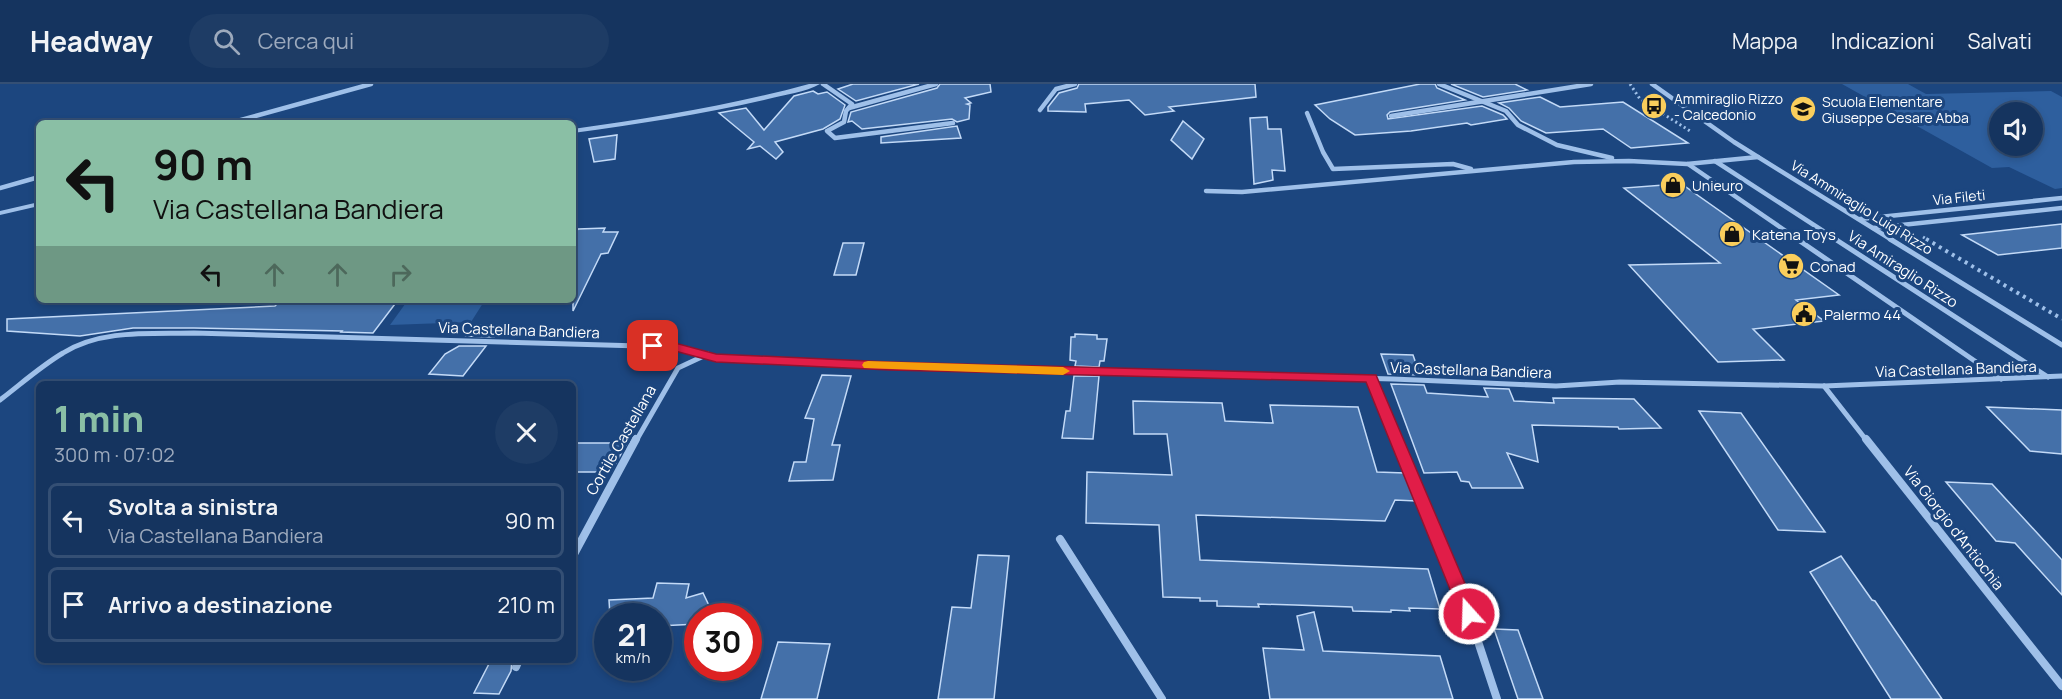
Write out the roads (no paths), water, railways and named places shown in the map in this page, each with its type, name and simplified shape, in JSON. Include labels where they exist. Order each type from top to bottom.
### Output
[{"type":"street","points":[[241,120],[371,84]]},
{"type":"street","points":[[576,131],[705,110],[778,95],[817,84]]},
{"type":"street","points":[[823,84],[852,104],[841,126],[827,131],[830,136],[846,137],[953,123]]},
{"type":"street","points":[[848,108],[936,84]]},
{"type":"street","points":[[1040,110],[1056,89],[1075,84]]},
{"type":"street","points":[[1440,84],[1506,111],[1518,125],[1557,145],[1629,161]]},
{"type":"street","points":[[1391,116],[1590,84]]},
{"type":"street","name":"Via Ammiraglio Luigi Rizzo","points":[[1652,84],[1672,100],[1758,156],[2062,345]]},
{"type":"street","points":[[1307,113],[1323,152],[1333,169],[1453,164],[1476,171]]},
{"type":"street","points":[[1206,191],[1242,192],[1575,162],[1629,161],[1687,164],[1758,156]]},
{"type":"street","name":"Via Amiraglio Rizzo","points":[[1715,161],[2048,377]]},
{"type":"street","points":[[1687,164],[2001,380]]},
{"type":"street","points":[[0,188],[36,178]]},
{"type":"street","name":"Via Fileti","points":[[1858,219],[2062,198]]},
{"type":"street","points":[[0,213],[36,205]]},
{"type":"street","name":"Via Fileti","points":[[1873,228],[2062,208]]},
{"type":"street","name":"Via Castellana Bandiera","points":[[0,400],[64,352],[90,340],[126,334],[194,333],[675,347],[716,358],[890,366],[1371,378],[1556,386],[1620,382],[1824,386],[2062,376]]},
{"type":"street","name":"Cortile Castellana","points":[[576,550],[612,481],[678,368],[708,354]]},
{"type":"street","points":[[1371,378],[1462,593],[1497,699]]},
{"type":"street","name":"Via Giorgio d'Antiochia","points":[[1824,386],[2062,686]]},
{"type":"street","points":[[1060,539],[1162,699]]},
{"type":"place","name":"Ammiraglio Rizzo - Calcedonio","points":[[1654,106]]},
{"type":"place","name":"Scuola Elementare Giuseppe Cesare Abba","points":[[1803,109]]},
{"type":"place","name":"Unieuro","points":[[1673,185]]},
{"type":"place","name":"Katena Toys","points":[[1732,234]]},
{"type":"place","name":"Conad","points":[[1791,266]]},
{"type":"place","name":"Palermo 44","points":[[1804,314]]}]
